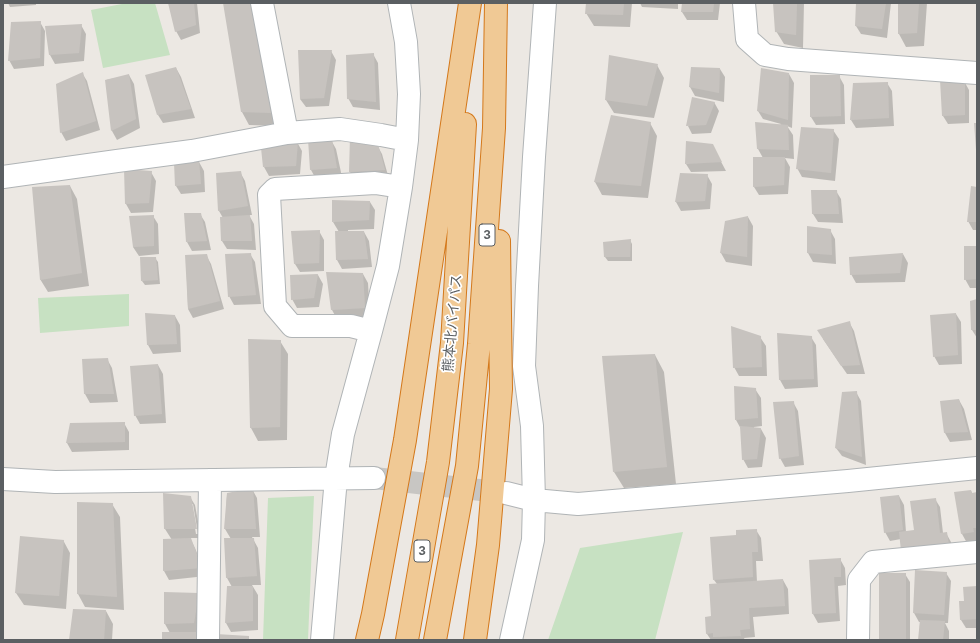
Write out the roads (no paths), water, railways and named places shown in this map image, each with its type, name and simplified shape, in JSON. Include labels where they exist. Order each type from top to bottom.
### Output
[{"type":"highway","points":[[367,640],[405,440],[471,3]]},
{"type":"highway","name":"熊本北バイパス","points":[[406,640],[438,462],[452,343],[471,3]]},
{"type":"highway","name":"熊本北バイパス","points":[[435,640],[467,466],[479,344],[494,128],[496,3]]},
{"type":"highway","points":[[475,640],[488,545],[501,389],[499,257],[494,128]]},
{"type":"street","points":[[262,3],[287,132]]},
{"type":"street","points":[[322,640],[336,478],[343,434],[388,266],[401,187],[406,140],[409,87],[406,42],[399,3]]},
{"type":"street","points":[[511,640],[533,540],[534,500],[532,426],[524,366],[533,172],[545,3]]},
{"type":"street","points":[[744,3],[747,39],[764,55],[788,59],[977,73]]},
{"type":"street","points":[[3,177],[192,151],[287,132],[340,129],[406,140]]},
{"type":"street","points":[[371,331],[351,326],[292,326],[275,306],[269,194],[275,189],[352,184],[375,183],[401,187]]},
{"type":"street","points":[[506,493],[534,500],[578,504],[848,481],[977,468]]},
{"type":"street","points":[[3,479],[55,482],[374,478]]},
{"type":"street","points":[[208,640],[210,480]]},
{"type":"street","points":[[858,640],[859,580],[873,562],[977,552]]},
{"type":"tunnel","points":[[374,478],[506,493]]}]
